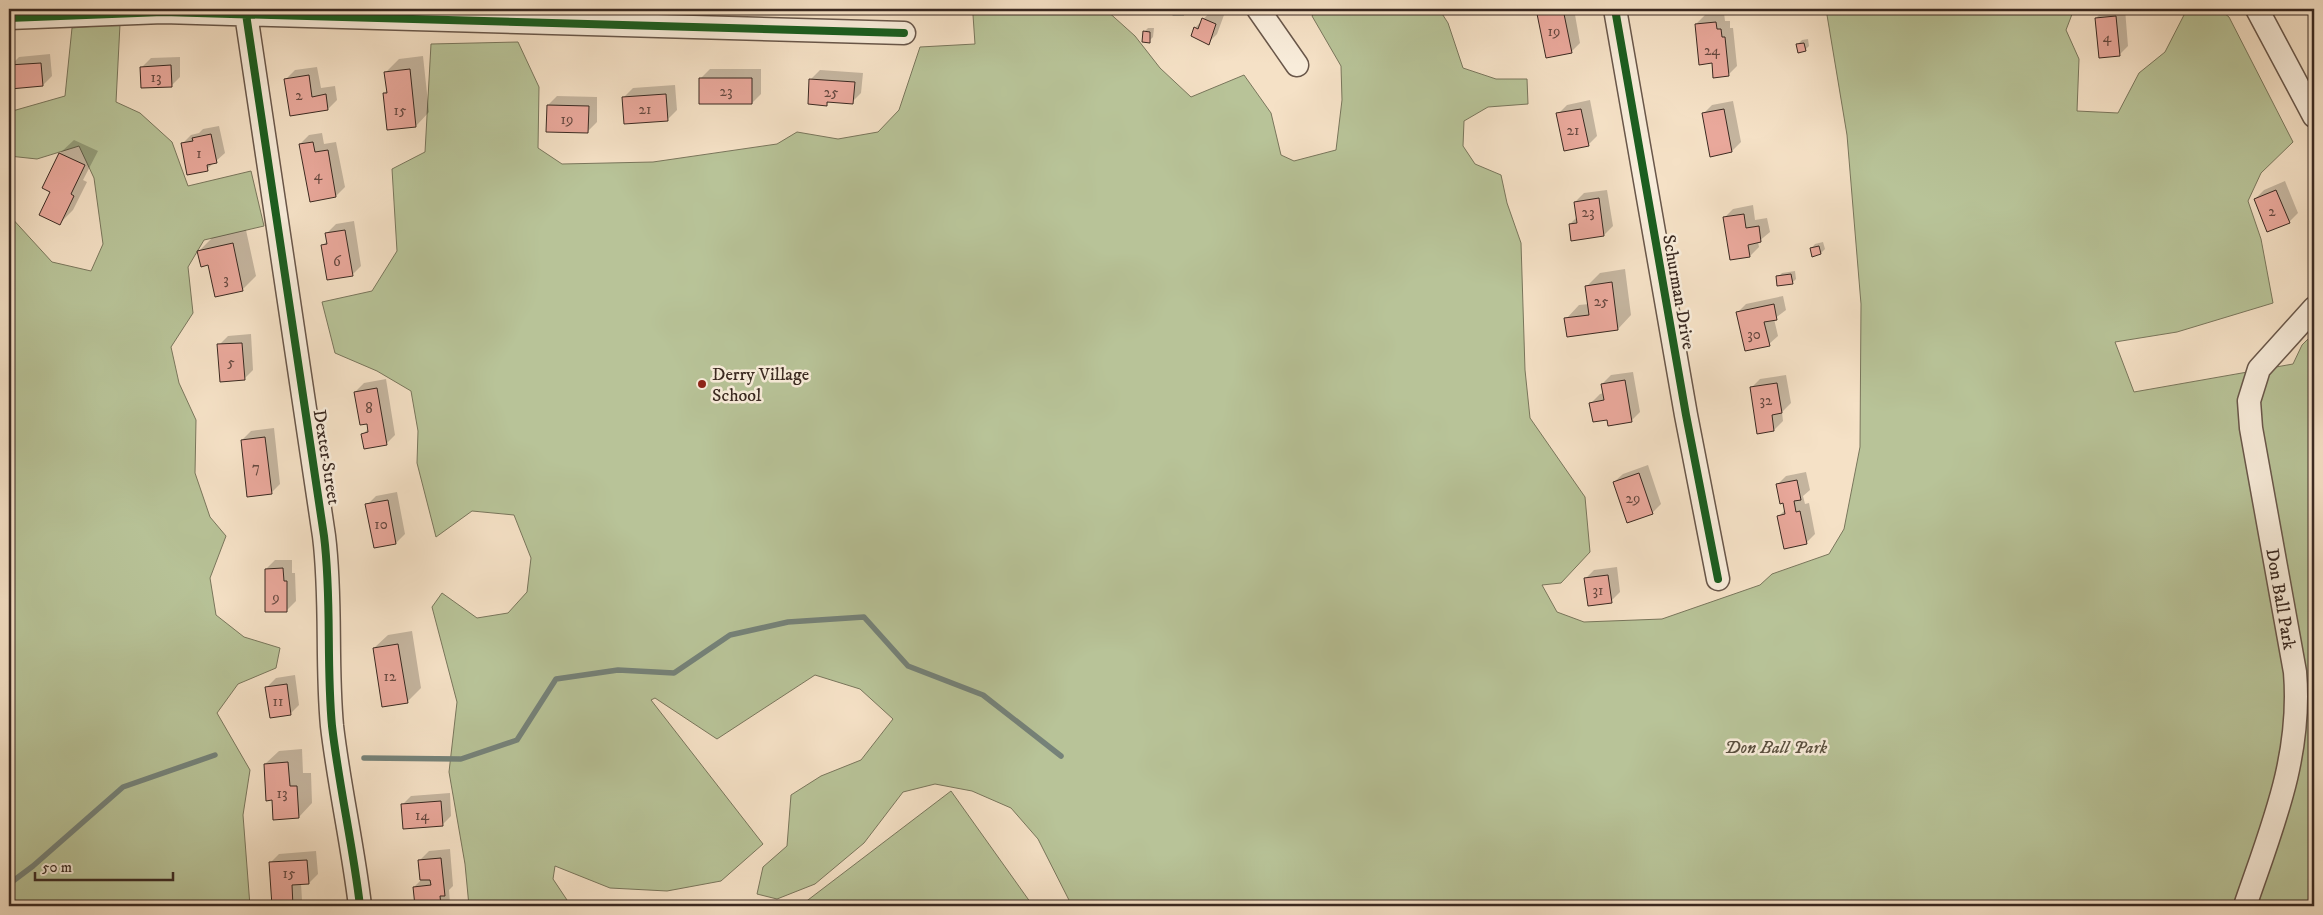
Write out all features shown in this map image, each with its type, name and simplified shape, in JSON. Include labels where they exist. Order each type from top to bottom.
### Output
[{"type":"street","points":[[1258,9],[1297,65]]},
{"type":"street","name":"Schurman Drive","points":[[1615,9],[1686,415],[1718,579]]},
{"type":"street","points":[[2257,9],[2314,116]]},
{"type":"street","points":[[9,18],[119,12],[398,14],[904,34]]},
{"type":"street","name":"Dexter Street","points":[[246,14],[329,575],[329,679],[332,727],[360,906]]},
{"type":"street","name":"Don Ball Park","points":[[2245,906],[2289,770],[2297,707],[2295,672],[2251,428],[2249,401],[2259,369],[2314,308]]},
{"type":"green space","points":[[970,9],[1105,9],[1135,36],[1160,68],[1191,97],[1244,75],[1271,113],[1281,155],[1294,161],[1336,150],[1342,100],[1341,66],[1312,16],[1316,9],[1439,9],[1448,23],[1463,68],[1496,79],[1527,79],[1528,104],[1488,107],[1464,121],[1463,146],[1475,164],[1501,175],[1507,203],[1521,243],[1525,370],[1530,418],[1585,497],[1590,552],[1561,583],[1542,585],[1557,612],[1584,622],[1662,619],[1760,585],[1772,574],[1829,554],[1844,529],[1860,447],[1861,304],[1847,135],[1826,9],[2074,9],[2066,30],[2079,59],[2077,111],[2118,113],[2139,73],[2165,52],[2184,15],[2185,9],[2219,9],[2229,17],[2293,142],[2261,173],[2248,201],[2261,239],[2273,303],[2177,332],[2115,342],[2134,392],[2293,364],[2302,345],[2314,333],[2314,906],[1072,906],[1038,839],[1011,808],[972,791],[935,784],[903,792],[864,843],[815,884],[777,899],[757,894],[763,867],[787,846],[791,795],[821,776],[861,760],[893,719],[860,689],[815,675],[717,739],[655,698],[651,700],[763,844],[721,881],[667,891],[610,888],[555,866],[553,879],[569,903],[578,906],[469,906],[465,864],[449,772],[457,702],[432,607],[442,593],[477,618],[508,613],[527,592],[531,558],[514,515],[472,511],[436,537],[417,463],[418,431],[411,391],[377,371],[335,353],[322,302],[372,291],[397,251],[392,169],[425,152],[431,44],[518,42],[539,87],[538,148],[562,164],[653,162],[777,144],[797,132],[838,139],[878,132],[899,110],[920,47],[975,44],[973,15]]},
{"type":"green space","points":[[120,24],[116,102],[140,113],[172,142],[188,186],[251,171],[264,226],[204,240],[188,267],[193,313],[171,347],[179,383],[196,420],[195,473],[210,517],[226,536],[210,578],[216,615],[244,637],[280,648],[276,668],[238,684],[217,713],[250,770],[243,815],[250,906],[9,906],[9,215],[52,262],[91,271],[103,244],[94,178],[79,146],[37,159],[9,156],[9,112],[65,96],[72,28]]},
{"type":"green space","points":[[951,791],[1033,906],[807,906],[804,903]]},
{"type":"water","points":[[1162,9],[1182,9],[1184,15],[1173,15]]},
{"type":"building","points":[[1536,9],[1563,9],[1572,53],[1546,58]]},
{"type":"building","points":[[2116,16],[2120,56],[2099,58],[2095,18]]},
{"type":"building","points":[[1202,18],[1216,24],[1209,45],[1191,36],[1194,27],[1198,29]]},
{"type":"building","points":[[1716,22],[1717,29],[1721,29],[1722,37],[1725,37],[1729,76],[1713,78],[1712,63],[1699,65],[1695,24]]},
{"type":"building","points":[[1143,31],[1150,32],[1150,43],[1142,42]]},
{"type":"building","points":[[1804,43],[1806,51],[1798,53],[1796,44]]},
{"type":"building","points":[[41,63],[43,86],[10,89],[9,65]]},
{"type":"building","points":[[171,65],[172,87],[141,88],[140,67]]},
{"type":"building","points":[[410,69],[416,127],[387,130],[383,93],[387,93],[384,72]]},
{"type":"building","points":[[309,75],[312,97],[326,94],[328,110],[290,116],[284,79]]},
{"type":"building","points":[[699,78],[752,78],[752,104],[699,104]]},
{"type":"building","points":[[809,79],[855,82],[853,104],[827,102],[827,106],[808,104]]},
{"type":"building","points":[[666,94],[668,121],[624,124],[622,97]]},
{"type":"building","points":[[547,105],[589,106],[588,133],[546,132]]},
{"type":"building","points":[[1581,109],[1589,146],[1564,151],[1556,113]]},
{"type":"building","points":[[1724,109],[1732,152],[1710,157],[1702,113]]},
{"type":"building","points":[[211,134],[217,163],[207,165],[208,171],[187,175],[181,143],[193,141],[192,138]]},
{"type":"building","points":[[313,142],[315,152],[328,150],[336,197],[310,202],[299,144]]},
{"type":"building","points":[[59,153],[85,165],[71,194],[74,196],[60,225],[39,215],[50,192],[42,188]]},
{"type":"building","points":[[2276,190],[2290,223],[2267,232],[2254,199]]},
{"type":"building","points":[[1599,198],[1604,236],[1571,241],[1569,224],[1577,223],[1574,202]]},
{"type":"building","points":[[1744,214],[1746,228],[1759,226],[1761,242],[1748,245],[1750,257],[1730,260],[1723,217]]},
{"type":"building","points":[[345,230],[353,276],[327,280],[321,245],[327,244],[325,233]]},
{"type":"building","points":[[233,243],[243,291],[215,297],[208,265],[201,267],[197,251]]},
{"type":"building","points":[[1819,246],[1821,254],[1812,257],[1810,248]]},
{"type":"building","points":[[1791,274],[1793,284],[1777,286],[1776,276]]},
{"type":"building","points":[[1612,282],[1618,330],[1567,337],[1564,318],[1589,315],[1585,286]]},
{"type":"building","points":[[1774,304],[1777,320],[1764,322],[1770,346],[1745,351],[1736,312]]},
{"type":"building","points":[[242,343],[245,380],[220,382],[217,344]]},
{"type":"building","points":[[1625,380],[1632,422],[1608,426],[1607,420],[1593,422],[1589,403],[1604,400],[1601,384]]},
{"type":"building","points":[[1777,383],[1782,413],[1772,415],[1774,431],[1757,434],[1750,387]]},
{"type":"building","points":[[377,388],[387,445],[364,449],[361,434],[368,432],[367,424],[360,425],[354,392]]},
{"type":"building","points":[[265,437],[272,494],[247,497],[241,440]]},
{"type":"building","points":[[1639,473],[1653,514],[1627,523],[1613,482]]},
{"type":"building","points":[[1797,480],[1801,500],[1794,501],[1796,512],[1800,511],[1807,544],[1784,549],[1777,516],[1785,514],[1783,503],[1780,504],[1776,484]]},
{"type":"building","points":[[388,500],[396,544],[374,548],[365,504]]},
{"type":"building","points":[[283,568],[284,581],[287,581],[287,612],[265,612],[265,569]]},
{"type":"building","points":[[1608,575],[1612,603],[1588,606],[1584,578]]},
{"type":"building","points":[[398,644],[408,703],[382,707],[373,648]]},
{"type":"building","points":[[287,684],[291,715],[270,718],[265,687]]},
{"type":"building","points":[[288,762],[290,786],[297,786],[299,818],[273,820],[272,800],[266,801],[264,764]]},
{"type":"building","points":[[441,801],[443,826],[403,829],[401,804]]},
{"type":"building","points":[[441,858],[445,896],[440,896],[441,906],[415,906],[413,887],[431,885],[430,880],[420,880],[418,860]]},
{"type":"building","points":[[307,860],[309,884],[292,885],[293,906],[272,906],[269,862]]},
{"type":"waterway","points":[[364,758],[461,759],[517,740],[556,679],[618,670],[674,673],[730,635],[788,622],[864,617],[908,666],[983,695],[1061,756]]},
{"type":"waterway","points":[[9,884],[33,866],[123,787],[215,755]]},
{"type":"cycle path","points":[[1615,9],[1686,415],[1718,579]]},
{"type":"cycle path","points":[[9,18],[163,12],[904,33]]},
{"type":"cycle path","points":[[246,14],[324,536],[328,583],[329,678],[332,726],[360,906]]},
{"type":"place","name":"Derry Village School","points":[[702,384]]}]
